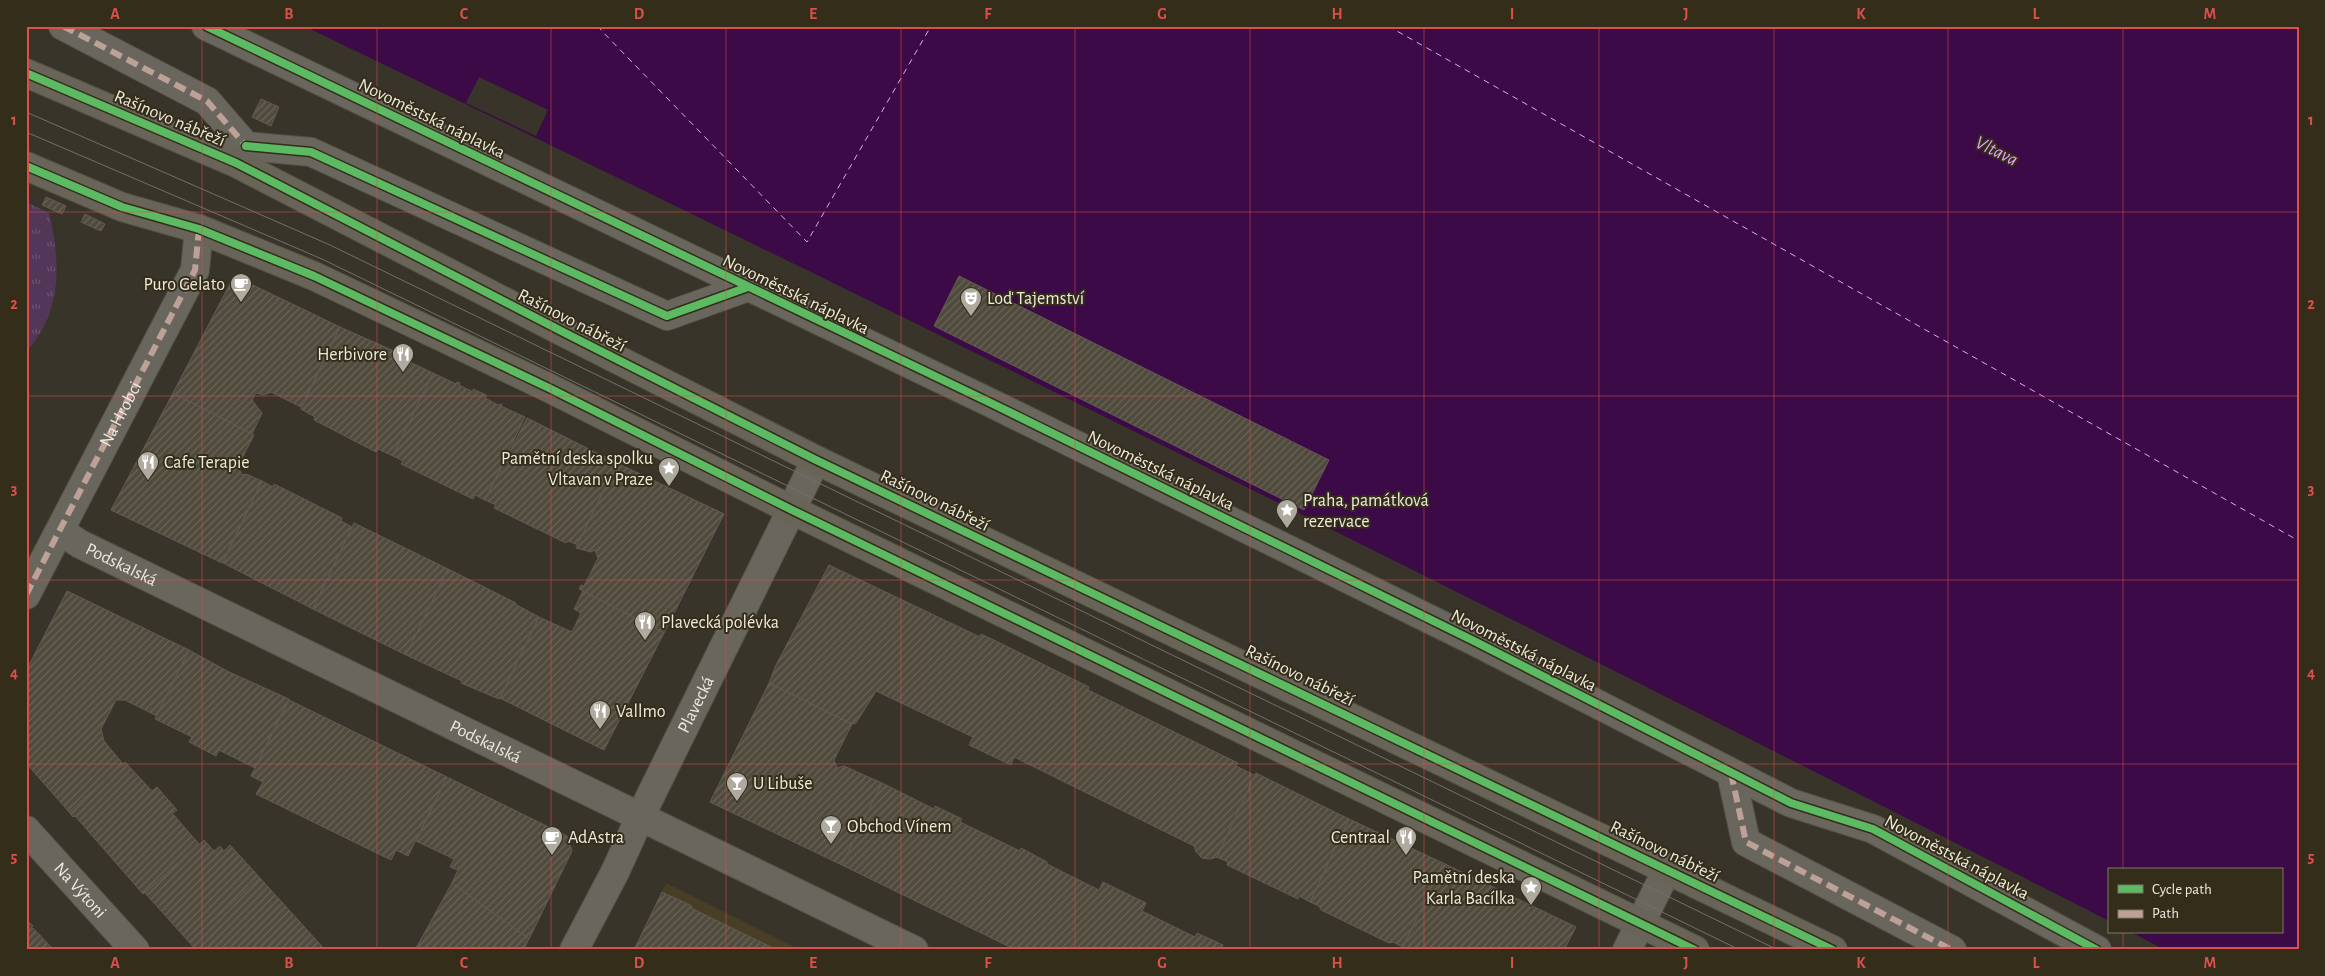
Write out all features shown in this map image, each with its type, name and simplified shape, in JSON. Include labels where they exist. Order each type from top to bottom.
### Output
[{"type":"main road","name":"Rašínovo nábřeží","points":[[26,73],[236,163],[569,336],[816,460],[1668,868],[1833,950]]},
{"type":"main road","points":[[26,166],[122,207],[199,229],[314,276],[540,384],[792,510],[1694,950]]},
{"type":"street","points":[[62,26],[206,100],[246,146],[311,152],[667,316],[748,287]]},
{"type":"street","name":"Novoměstská náplavka","points":[[206,26],[993,404],[1467,638],[1791,803],[1873,829],[2097,950]]},
{"type":"street","name":"Na Hrobci","points":[[26,595],[195,270],[199,229]]},
{"type":"street","name":"Plavecká","points":[[574,950],[615,872],[641,815],[816,460]]},
{"type":"street","name":"Podskalská","points":[[60,531],[89,549],[641,815],[914,950]]},
{"type":"street","points":[[1731,773],[1746,842],[1952,950]]},
{"type":"street","name":"Na Výtoni","points":[[26,830],[135,950]]},
{"type":"street","points":[[1627,950],[1668,868]]},
{"type":"shaded area","points":[[666,883],[801,950],[634,950]]},
{"type":"green space","points":[[26,202],[49,213],[56,250],[56,286],[46,320],[38,337],[26,352]]},
{"type":"water","name":"Vltava","points":[[304,26],[2299,26],[2299,950],[2165,950],[2135,934],[2282,934],[2282,868],[2108,868],[2108,920],[1209,468],[531,135]]},
{"type":"pier","points":[[479,77],[548,110],[536,136],[466,103]]},
{"type":"building","points":[[261,99],[279,107],[271,126],[252,117]]},
{"type":"building","points":[[46,197],[66,206],[62,214],[42,205]]},
{"type":"building","points":[[85,214],[105,224],[101,231],[81,222]]},
{"type":"building","points":[[234,276],[340,327],[301,407],[271,392],[264,395],[256,393],[252,400],[262,413],[252,434],[173,393]]},
{"type":"building","points":[[959,276],[1329,460],[1304,510],[934,326]]},
{"type":"building","points":[[340,327],[396,352],[395,355],[433,373],[393,456],[378,449],[376,452],[314,420],[315,417],[301,409]]},
{"type":"building","points":[[433,373],[456,384],[457,382],[460,383],[459,385],[473,392],[473,389],[486,395],[485,398],[498,405],[502,404],[501,406],[525,417],[485,500],[475,495],[473,499],[401,464],[403,461],[393,456]]},
{"type":"building","points":[[173,393],[254,435],[238,466],[242,475],[246,474],[262,481],[222,563],[111,510]]},
{"type":"building","points":[[527,418],[617,463],[578,545],[568,541],[566,543],[494,508],[496,505],[485,500]]},
{"type":"building","points":[[617,463],[724,514],[664,633],[579,589],[581,585],[584,586],[598,558],[595,550],[591,552],[576,548]]},
{"type":"building","points":[[262,481],[273,487],[274,484],[342,518],[341,521],[352,527],[313,609],[223,563]]},
{"type":"building","points":[[354,523],[448,569],[406,655],[313,609]]},
{"type":"building","points":[[829,565],[980,637],[981,634],[998,642],[1089,687],[1088,690],[1238,763],[1236,766],[1256,776],[1217,857],[1210,859],[1202,858],[1196,852],[1194,846],[1014,757],[1011,765],[969,745],[973,737],[876,691],[856,723],[852,724],[769,683],[776,665]]},
{"type":"building","points":[[448,569],[516,603],[539,617],[499,699],[461,683],[462,681],[406,655]]},
{"type":"building","points":[[67,591],[189,650],[157,716],[125,700],[116,700],[101,729],[104,741],[123,764],[69,812],[26,763],[26,671]]},
{"type":"building","points":[[583,591],[664,633],[604,750],[500,698],[539,617],[572,632],[581,613],[574,609]]},
{"type":"building","points":[[189,650],[229,672],[289,699],[255,768],[219,750],[216,756],[189,742],[192,737],[155,719]]},
{"type":"building","points":[[769,683],[852,724],[834,760],[837,768],[844,766],[882,783],[842,865],[710,802]]},
{"type":"building","points":[[289,700],[447,777],[408,856],[396,850],[391,860],[256,794],[263,782],[251,776]]},
{"type":"building","points":[[125,762],[152,791],[157,787],[177,810],[172,813],[199,844],[143,894],[75,816],[73,817],[69,812]]},
{"type":"building","points":[[1256,773],[1349,819],[1310,902],[1299,896],[1298,899],[1227,865],[1228,862],[1217,857]]},
{"type":"building","points":[[447,777],[567,836],[572,851],[529,939],[452,883],[458,870],[450,867],[454,859],[416,841]]},
{"type":"building","points":[[882,783],[934,809],[935,806],[962,819],[960,822],[1020,851],[1021,848],[1047,862],[1047,864],[1099,890],[1103,882],[1146,903],[1142,911],[1195,937],[1197,933],[1223,945],[1220,950],[1016,950],[842,865]]},
{"type":"building","points":[[1349,819],[1443,863],[1403,947],[1393,942],[1389,943],[1321,910],[1319,906],[1310,902]]},
{"type":"building","points":[[204,840],[214,851],[220,846],[224,851],[230,845],[260,878],[189,942],[145,893]]},
{"type":"building","points":[[1443,863],[1576,927],[1564,950],[1409,950],[1403,947]]},
{"type":"building","points":[[260,878],[318,942],[309,950],[196,950],[189,942]]},
{"type":"building","points":[[452,883],[529,939],[523,950],[415,950]]},
{"type":"building","points":[[662,892],[692,906],[691,908],[777,950],[634,950]]},
{"type":"building","points":[[26,920],[33,926],[26,934]]},
{"type":"building","points":[[32,928],[54,950],[26,950],[26,934]]},
{"type":"building","points":[[318,942],[325,950],[309,950]]},
{"type":"ferry route","points":[[597,26],[807,242],[931,26]]},
{"type":"ferry route","points":[[1388,26],[2299,541]]},
{"type":"tram line","points":[[26,112],[330,245],[1778,950]]},
{"type":"tram line","points":[[26,132],[322,259],[1740,950]]},
{"type":"marked path","points":[[63,26],[207,101],[246,146],[249,146]]},
{"type":"marked path","points":[[26,595],[195,270],[199,229]]},
{"type":"marked path","points":[[1731,773],[1746,842],[1952,950]]},
{"type":"cycle path","points":[[206,26],[993,404],[1476,642],[1791,803],[1873,829],[2097,950]]},
{"type":"cycle path","points":[[26,73],[236,163],[816,460],[1833,950]]},
{"type":"cycle path","points":[[246,146],[311,152],[667,316],[748,287]]},
{"type":"cycle path","points":[[26,166],[122,207],[199,229],[314,276],[549,388],[792,510],[1695,950]]},
{"type":"place","name":"Puro Gelato","points":[[241,303]]},
{"type":"place","name":"Loď Tajemství","points":[[971,317]]},
{"type":"place","name":"Herbivore","points":[[403,373]]},
{"type":"place","name":"Cafe Terapie","points":[[148,481]]},
{"type":"place","name":"Pamětní deska spolku Vltavan v Praze","points":[[669,487]]},
{"type":"place","name":"Praha, památková rezervace","points":[[1287,529]]},
{"type":"place","name":"Plavecká polévka","points":[[645,641]]},
{"type":"place","name":"Vallmo","points":[[600,730]]},
{"type":"place","name":"U Libuše","points":[[737,802]]},
{"type":"place","name":"Obchod Vínem","points":[[831,845]]},
{"type":"place","name":"AdAstra","points":[[552,856]]},
{"type":"place","name":"Centraal","points":[[1406,856]]},
{"type":"place","name":"Pamětní deska Karla Bacílka","points":[[1531,906]]}]
